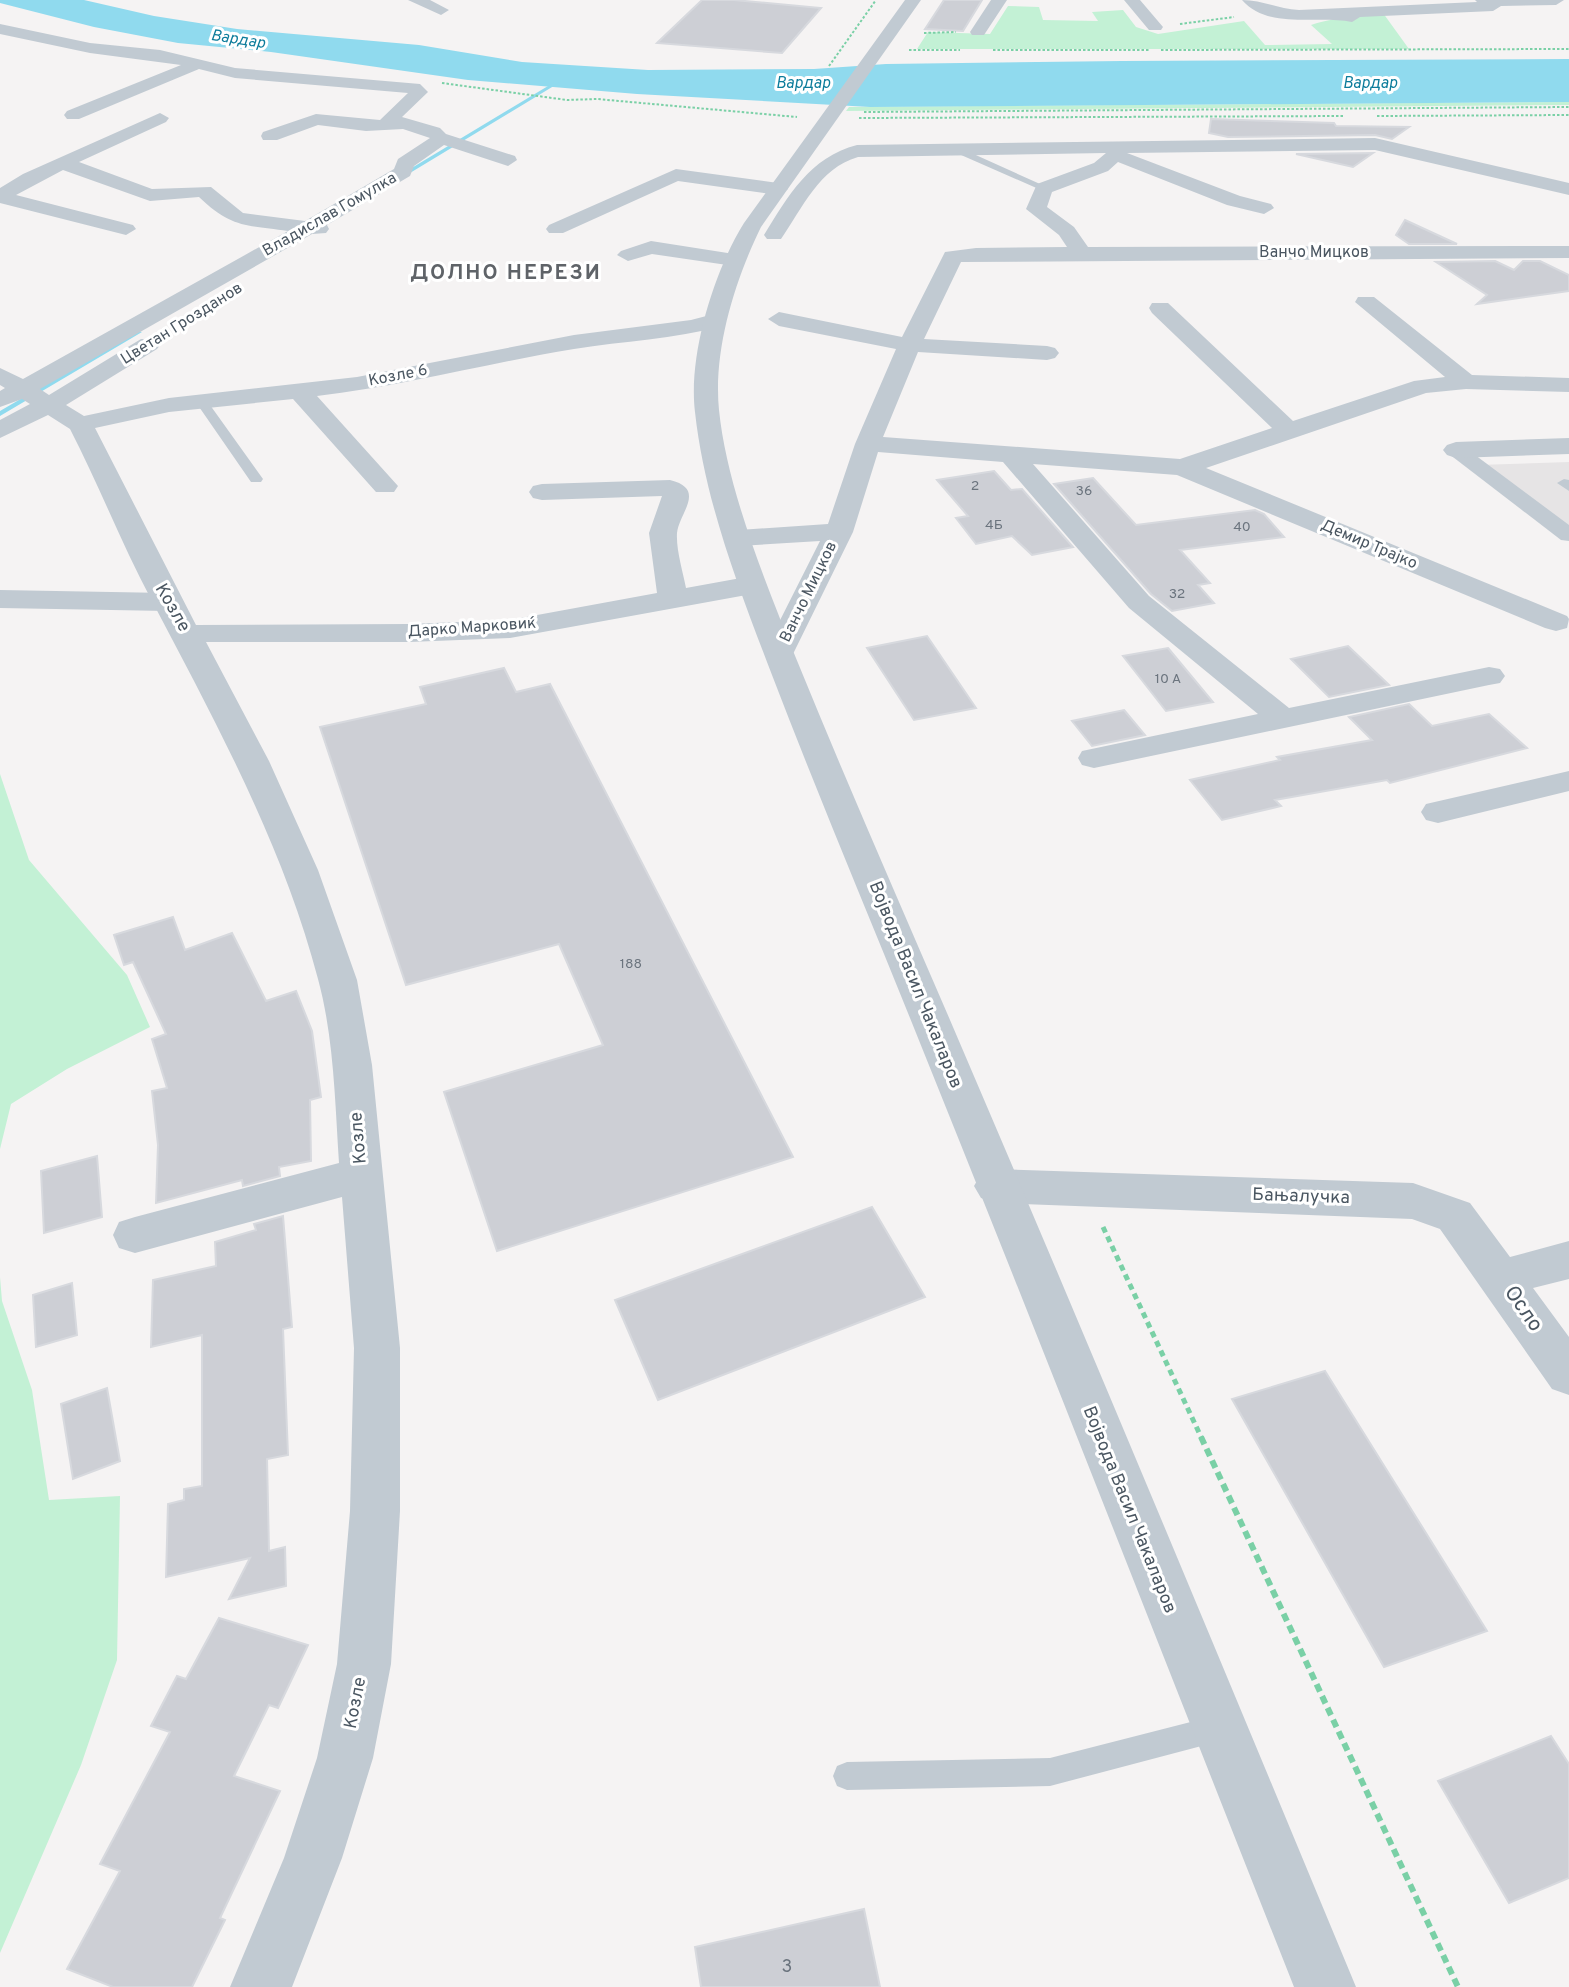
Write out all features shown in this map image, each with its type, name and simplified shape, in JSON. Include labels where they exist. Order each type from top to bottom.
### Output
[{"type":"street","points":[[416,0],[441,10]]},
{"type":"street","name":"Војвода Васил Чакаларов","points":[[914,0],[827,117],[751,227],[734,260],[714,321],[706,405],[721,485],[752,584],[779,652],[1325,1987]]},
{"type":"street","points":[[978,32],[999,0]]},
{"type":"street","points":[[1132,0],[1154,27]]},
{"type":"street","points":[[1364,0],[1378,11]]},
{"type":"street","points":[[1485,1],[1556,0]]},
{"type":"street","points":[[1263,8],[1345,15],[1493,6],[1485,1]]},
{"type":"street","points":[[0,39],[160,55],[235,73],[417,89],[419,92],[389,116],[391,121],[434,132],[452,142],[508,160]]},
{"type":"street","points":[[73,115],[195,65]]},
{"type":"street","points":[[0,197],[64,163],[160,118]]},
{"type":"street","points":[[270,136],[316,119],[366,126],[401,124]]},
{"type":"street","name":"Владислав Гомулка","points":[[6,388],[152,316],[402,173],[405,163],[436,143],[452,142]]},
{"type":"street","points":[[774,235],[802,191],[838,156],[858,151],[955,149],[1113,152],[1375,144],[1569,189]]},
{"type":"street","points":[[1082,254],[1067,231],[1036,209],[1044,188],[1101,167],[1113,152]]},
{"type":"street","points":[[1113,152],[1234,201],[1264,208]]},
{"type":"street","points":[[64,163],[150,195],[204,191],[225,211],[239,218],[335,232]]},
{"type":"street","points":[[556,229],[677,175],[778,189]]},
{"type":"street","points":[[0,197],[126,229]]},
{"type":"street","name":"Цветан Грозданов","points":[[0,430],[45,404],[82,387],[183,322],[363,215]]},
{"type":"street","points":[[628,256],[651,247],[734,260]]},
{"type":"street","name":"Ванчо Мицков","points":[[1546,252],[1569,265]]},
{"type":"street","name":"Ванчо Мицков","points":[[779,652],[839,532],[868,444],[909,345],[948,260],[953,257],[976,254],[1569,252]]},
{"type":"street","points":[[1366,302],[1466,382]]},
{"type":"street","points":[[1160,308],[1288,430]]},
{"type":"street","points":[[152,316],[183,322]]},
{"type":"street","points":[[779,319],[909,345],[1047,353]]},
{"type":"street","name":"Козле 6","points":[[80,424],[141,410],[201,401],[300,392],[377,381],[584,340],[692,327],[714,321]]},
{"type":"street","name":"Демир Трајко","points":[[1182,467],[1402,391],[1439,383],[1569,385]]},
{"type":"street","points":[[6,388],[45,404],[80,424]]},
{"type":"street","points":[[300,392],[384,486]]},
{"type":"street","name":"Козле","points":[[80,424],[252,761],[300,870],[338,980],[352,1065],[377,1348],[375,1511],[364,1664],[345,1758],[313,1858],[261,1987]]},
{"type":"street","name":"Демир Трајко","points":[[868,444],[1182,467],[1556,622]]},
{"type":"street","points":[[1456,450],[1569,446]]},
{"type":"street","points":[[1456,450],[1569,535]]},
{"type":"street","points":[[1010,454],[1139,602],[1283,719]]},
{"type":"street","points":[[542,492],[670,488],[677,500],[663,533],[673,600]]},
{"type":"street","name":"Ванчо Мицков","points":[[739,538],[839,532]]},
{"type":"street","name":"Дарко Марковиќ","points":[[0,598],[177,618],[263,631],[321,634],[409,633],[510,629],[752,584]]},
{"type":"street","points":[[1094,758],[1489,676]]},
{"type":"street","points":[[1438,812],[1569,781]]},
{"type":"street","points":[[135,1235],[362,1174]]},
{"type":"street","name":"Бањалучка","points":[[996,1186],[1413,1201],[1455,1216],[1501,1278]]},
{"type":"street","points":[[1501,1278],[1569,1260]]},
{"type":"street","name":"Осло","points":[[1501,1278],[1569,1374]]},
{"type":"lane","points":[[955,149],[1044,188]]},
{"type":"lane","points":[[201,401],[256,479]]},
{"type":"lane","points":[[847,1776],[1050,1772],[1219,1728]]},
{"type":"path","points":[[829,66],[876,0]]},
{"type":"path","points":[[1154,27],[1263,8]]},
{"type":"path","points":[[914,50],[926,31],[978,32]]},
{"type":"path","points":[[877,49],[968,50]]},
{"type":"path","points":[[982,50],[1569,49]]},
{"type":"path","points":[[417,89],[445,83],[567,100],[583,96],[645,106],[706,106],[794,116]]},
{"type":"path","points":[[872,111],[1569,107]]},
{"type":"path","points":[[1366,116],[1569,115]]},
{"type":"path","points":[[849,119],[1353,116]]},
{"type":"path","points":[[1085,1188],[1458,1987]]},
{"type":"shaded area","points":[[1569,462],[1569,532],[1477,465]]},
{"type":"green space","points":[[1008,6],[1039,7],[1043,20],[1098,21],[1092,12],[1123,10],[1136,27],[1158,34],[1244,21],[1265,45],[1332,44],[1311,25],[1383,13],[1409,49],[917,49],[928,32],[990,34]]},
{"type":"green space","points":[[1569,102],[1569,105],[846,111],[849,107]]},
{"type":"green space","points":[[0,774],[29,860],[127,975],[150,1027],[67,1069],[11,1104],[0,1149]]},
{"type":"green space","points":[[0,1277],[2,1301],[32,1390],[49,1500],[120,1496],[117,1660],[81,1765],[0,1953]]},
{"type":"water","name":"Вардар","points":[[0,0],[84,0],[154,16],[237,29],[419,45],[522,62],[648,70],[814,69],[886,64],[1122,61],[1569,59],[1569,102],[870,107],[637,94],[468,80],[271,52],[178,43],[94,27],[0,3]]},
{"type":"building","points":[[702,0],[734,0],[821,8],[782,53],[657,43]]},
{"type":"building","points":[[944,0],[982,0],[963,31],[925,29]]},
{"type":"building","points":[[1211,119],[1409,127],[1392,139],[1375,135],[1228,137],[1209,133]]},
{"type":"building","points":[[1373,153],[1353,167],[1296,154]]},
{"type":"building","points":[[1405,220],[1457,244],[1409,244],[1396,235]]},
{"type":"building","points":[[1495,261],[1514,270],[1523,261],[1540,261],[1569,275],[1569,291],[1477,304],[1487,295],[1436,262]]},
{"type":"building","points":[[994,471],[1011,490],[1022,489],[1073,547],[1032,555],[1012,536],[976,544],[956,518],[968,516],[937,480]]},
{"type":"building","points":[[1093,478],[1136,525],[1255,510],[1264,514],[1284,537],[1180,550],[1210,583],[1198,585],[1214,603],[1172,611],[1151,594],[1054,484]]},
{"type":"building","points":[[927,636],[976,708],[914,720],[867,648]]},
{"type":"building","points":[[1348,646],[1389,685],[1329,697],[1291,659]]},
{"type":"building","points":[[1168,648],[1213,702],[1166,711],[1123,656]]},
{"type":"building","points":[[504,668],[516,692],[550,684],[793,1157],[497,1251],[444,1092],[603,1045],[559,944],[406,985],[320,727],[426,704],[420,687]]},
{"type":"building","points":[[1409,704],[1432,726],[1489,714],[1527,748],[1390,783],[1387,780],[1275,800],[1281,806],[1222,820],[1190,780],[1280,760],[1277,757],[1372,740],[1349,717]]},
{"type":"building","points":[[1124,710],[1145,735],[1092,746],[1072,721]]},
{"type":"building","points":[[173,917],[185,950],[232,933],[266,1001],[296,991],[312,1031],[321,1097],[310,1100],[311,1161],[279,1167],[280,1176],[243,1186],[242,1180],[156,1203],[158,1145],[152,1091],[167,1088],[152,1039],[166,1034],[133,962],[124,965],[114,935]]},
{"type":"building","points":[[97,1156],[102,1217],[44,1233],[41,1171]]},
{"type":"building","points":[[872,1207],[925,1297],[658,1400],[615,1300]]},
{"type":"building","points":[[283,1216],[292,1327],[283,1329],[288,1455],[267,1459],[269,1551],[285,1547],[286,1586],[229,1599],[250,1558],[166,1577],[168,1504],[184,1500],[184,1489],[202,1486],[202,1335],[151,1347],[153,1280],[216,1266],[215,1242],[256,1230],[254,1224]]},
{"type":"building","points":[[72,1283],[77,1335],[36,1347],[33,1295]]},
{"type":"building","points":[[1325,1371],[1487,1631],[1384,1667],[1232,1399]]},
{"type":"building","points":[[107,1388],[120,1461],[73,1479],[61,1404]]},
{"type":"building","points":[[219,1618],[308,1645],[278,1708],[269,1705],[234,1776],[280,1791],[220,1918],[225,1920],[192,1987],[113,1987],[67,1969],[120,1871],[100,1864],[170,1732],[151,1726],[177,1676],[186,1679]]},
{"type":"building","points":[[1551,1736],[1569,1764],[1569,1878],[1509,1903],[1438,1781]]},
{"type":"building","points":[[864,1909],[880,1987],[701,1987],[695,1947]]},
{"type":"waterway","points":[[403,175],[560,81]]},
{"type":"waterway","points":[[0,414],[139,332]]},
{"type":"district","name":"ДОЛНО НЕРЕЗИ","points":[[506,273]]}]
